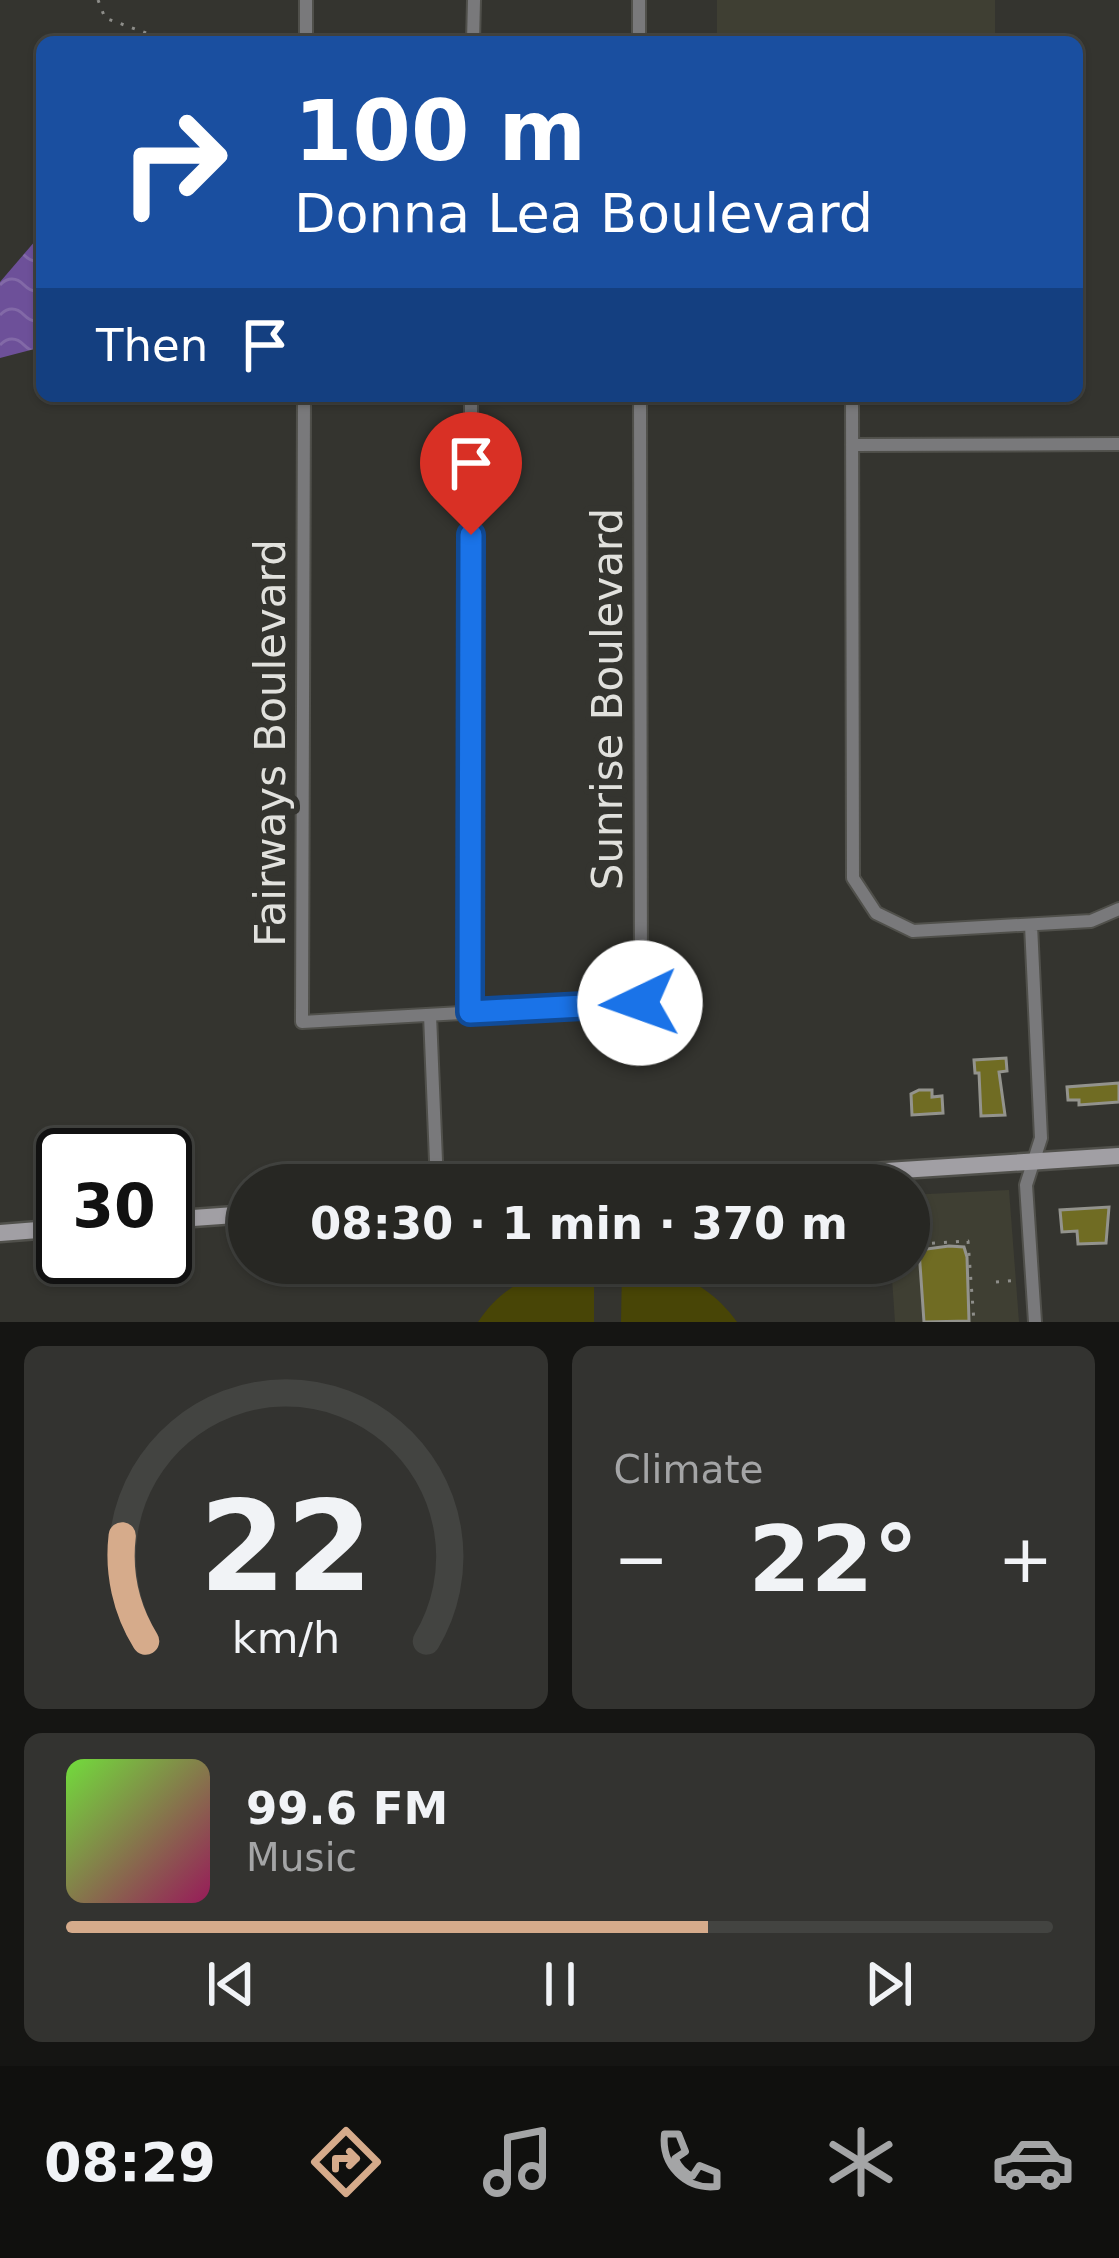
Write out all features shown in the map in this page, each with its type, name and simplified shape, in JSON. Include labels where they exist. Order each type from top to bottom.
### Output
[{"type":"main road","points":[[930,1168],[1119,1156]]},
{"type":"main road","points":[[192,1218],[228,1216]]},
{"type":"main road","points":[[0,1233],[36,1230]]},
{"type":"street","points":[[306,0],[306,36]]},
{"type":"street","points":[[473,36],[474,0]]},
{"type":"street","points":[[639,0],[639,36]]},
{"type":"street","name":"Fairways Boulevard","points":[[304,402],[302,1022],[430,1015]]},
{"type":"street","points":[[436,1164],[430,1015],[470,1012],[471,402]]},
{"type":"street","name":"Sunrise Boulevard","points":[[470,1012],[640,1003],[640,402]]},
{"type":"street","points":[[851,402],[853,878],[876,913],[914,931],[1091,921],[1119,909]]},
{"type":"street","points":[[852,445],[1119,444]]},
{"type":"street","points":[[1031,925],[1040,1138],[1026,1185],[1035,1322]]},
{"type":"path","points":[[98,0],[105,18],[154,36]]},
{"type":"path","points":[[930,1246],[968,1241],[974,1322]]},
{"type":"path","points":[[996,1282],[1018,1280]]},
{"type":"path","points":[[971,1283],[983,1282]]},
{"type":"shaded area","points":[[717,0],[995,0],[995,36],[717,36]]},
{"type":"shaded area","points":[[1009,1190],[1019,1322],[895,1322],[892,1284],[930,1284],[930,1194]]},
{"type":"shaded area","points":[[519,1284],[594,1284],[594,1322],[478,1322],[497,1299]]},
{"type":"shaded area","points":[[622,1284],[696,1284],[737,1322],[621,1322]]},
{"type":"water","points":[[36,240],[36,349],[0,358],[0,282]]},
{"type":"building","points":[[1006,1058],[1007,1071],[999,1072],[1005,1115],[981,1116],[974,1060]]},
{"type":"building","points":[[1119,1083],[1119,1102],[1079,1105],[1079,1100],[1068,1100],[1067,1087]]},
{"type":"building","points":[[919,1090],[942,1096],[943,1113],[912,1115],[911,1094]]},
{"type":"building","points":[[1109,1207],[1106,1243],[1078,1244],[1077,1231],[1062,1232],[1060,1210]]},
{"type":"building","points":[[964,1247],[969,1321],[924,1322],[921,1284],[930,1284],[930,1249]]},
{"type":"route","points":[[471,535],[470,1012],[640,1003]]}]
